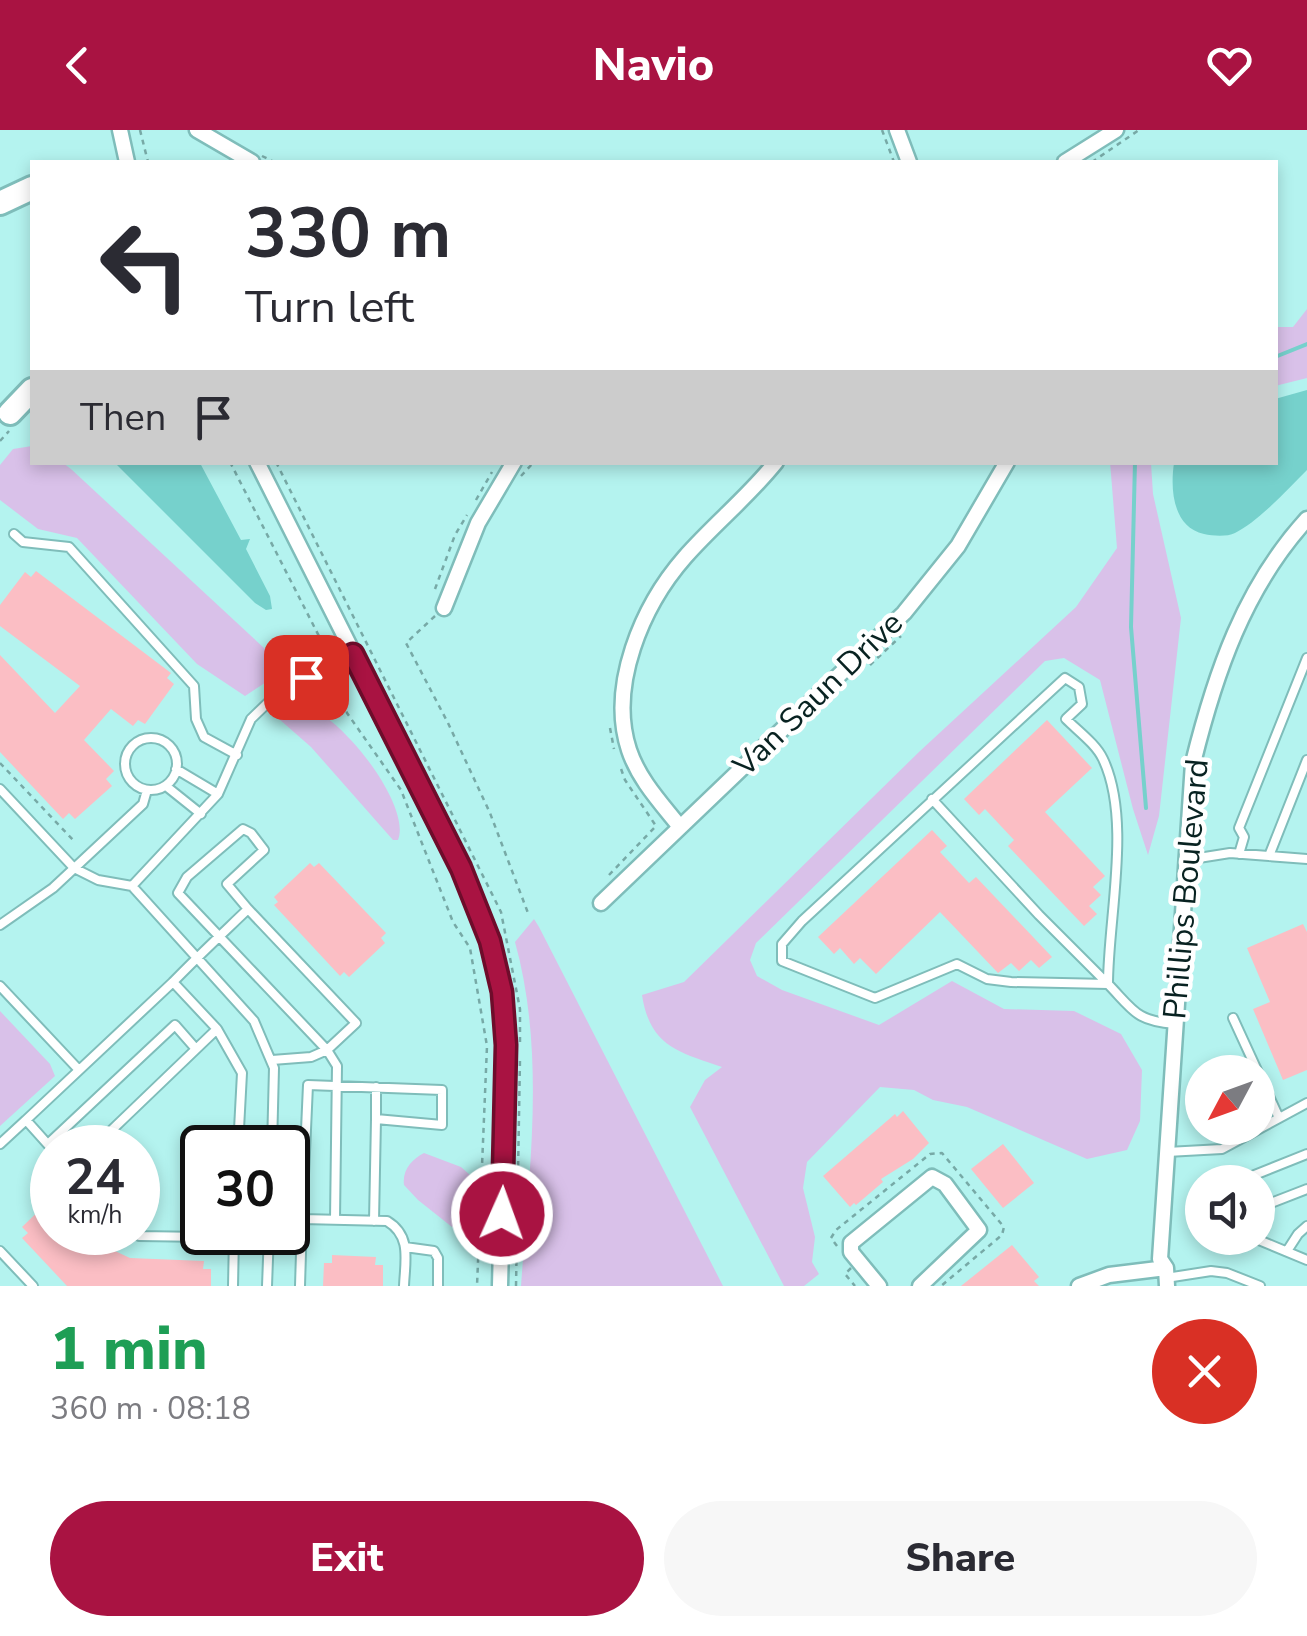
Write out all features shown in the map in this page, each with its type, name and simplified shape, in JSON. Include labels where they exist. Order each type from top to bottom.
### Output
[{"type":"main road","points":[[0,203],[30,189]]},
{"type":"main road","points":[[5,418],[30,394]]},
{"type":"street","points":[[120,130],[127,160]]},
{"type":"street","points":[[197,130],[249,160]]},
{"type":"street","points":[[897,130],[907,160]]},
{"type":"street","points":[[1068,160],[1116,130]]},
{"type":"street","points":[[258,465],[467,879],[482,916],[497,967],[506,1045],[500,1286]]},
{"type":"street","points":[[444,608],[478,523],[512,465]]},
{"type":"street","points":[[680,828],[646,785],[629,749],[623,709],[630,662],[650,609],[681,562],[773,465]]},
{"type":"street","name":"Van Saun Drive","points":[[600,903],[904,613],[958,546],[1005,465]]},
{"type":"street","name":"Phillips Boulevard","points":[[1166,1278],[1160,1259],[1192,763],[1222,658],[1254,592],[1307,519]]},
{"type":"street","points":[[879,1286],[851,1252],[851,1243],[932,1177],[946,1184],[979,1230],[920,1286]]},
{"type":"street","points":[[1079,1286],[1109,1275],[1166,1278]]},
{"type":"lane","points":[[14,534],[24,542],[69,547],[194,686],[196,719],[204,737],[236,755]]},
{"type":"lane","points":[[132,886],[218,794],[250,720],[281,690],[353,654]]},
{"type":"lane","points":[[1239,854],[1244,836],[1239,828],[1307,658]]},
{"type":"lane","points":[[1065,678],[1079,687],[1082,704],[1066,719],[1102,755],[1110,777],[1118,834],[1108,984],[999,980],[958,964],[875,998],[782,961],[782,944],[802,921],[1065,678]]},
{"type":"lane","points":[[152,738],[168,745],[176,769],[166,786],[147,790],[132,782],[124,766],[136,743],[152,738]]},
{"type":"lane","points":[[1270,856],[1307,760]]},
{"type":"lane","points":[[176,769],[218,794]]},
{"type":"lane","points":[[166,786],[201,814]]},
{"type":"lane","points":[[0,789],[74,868],[98,880],[132,886],[254,1022],[272,1060],[272,1125]]},
{"type":"lane","points":[[0,924],[53,888],[143,804],[147,790]]},
{"type":"lane","points":[[932,799],[1038,915],[1138,1015],[1149,1022],[1175,1024]]},
{"type":"lane","points":[[272,1060],[311,1057],[327,1050],[356,1022],[227,884],[264,850],[243,829],[187,877],[178,894],[327,1050],[338,1066],[335,1220]]},
{"type":"lane","points":[[1186,860],[1239,854],[1307,859]]},
{"type":"lane","points":[[0,1144],[248,909]]},
{"type":"lane","points":[[173,982],[217,1029],[242,1073],[239,1125]]},
{"type":"lane","points":[[0,986],[79,1070]]},
{"type":"lane","points":[[1233,1018],[1279,1118]]},
{"type":"lane","points":[[72,1125],[176,1025],[196,1049]]},
{"type":"lane","points":[[117,1125],[217,1029]]},
{"type":"lane","points":[[306,1125],[308,1085],[442,1090],[442,1125],[376,1120]]},
{"type":"lane","points":[[374,1220],[376,1088]]},
{"type":"lane","points":[[1167,1152],[1222,1149],[1307,1103]]},
{"type":"lane","points":[[26,1120],[31,1125]]},
{"type":"lane","points":[[1275,1167],[1307,1154]]},
{"type":"lane","points":[[1275,1202],[1307,1190]]},
{"type":"lane","points":[[310,1219],[374,1220],[398,1228],[405,1239],[404,1286]]},
{"type":"lane","points":[[1287,1251],[1307,1226]]},
{"type":"lane","points":[[1275,1246],[1307,1260]]},
{"type":"lane","points":[[405,1248],[434,1251],[438,1258],[438,1286]]},
{"type":"lane","points":[[0,1251],[32,1286]]},
{"type":"lane","points":[[233,1286],[234,1255]]},
{"type":"lane","points":[[268,1286],[269,1255]]},
{"type":"lane","points":[[300,1286],[301,1255]]},
{"type":"lane","points":[[1166,1278],[1227,1272],[1260,1286]]},
{"type":"path","points":[[140,130],[148,160]]},
{"type":"path","points":[[882,130],[893,160]]},
{"type":"path","points":[[1095,160],[1139,130]]},
{"type":"path","points":[[232,465],[323,644],[320,650],[327,656]]},
{"type":"path","points":[[278,465],[501,912],[520,1010],[516,1286]]},
{"type":"path","points":[[513,486],[531,465]]},
{"type":"path","points":[[444,608],[406,642],[490,813],[528,912]]},
{"type":"path","points":[[341,682],[347,712],[401,790],[453,922],[470,948],[487,1046],[477,1286]]},
{"type":"path","points":[[610,722],[615,750]]},
{"type":"path","points":[[0,763],[76,842]]},
{"type":"path","points":[[609,875],[656,826],[625,780],[620,765]]},
{"type":"path","points":[[843,1254],[833,1241],[833,1234],[930,1154],[942,1153],[1004,1228],[1002,1235],[941,1286]]},
{"type":"path","points":[[850,1263],[852,1267],[845,1274],[855,1286]]},
{"type":"shaded area","points":[[1307,309],[1307,378],[1278,385],[1278,327],[1293,327]]},
{"type":"shaded area","points":[[30,446],[30,465],[66,465],[71,469],[277,660],[271,679],[245,696],[197,664],[77,538],[38,529],[0,500],[0,465],[13,449]]},
{"type":"shaded area","points":[[1110,465],[1151,465],[1153,494],[1181,618],[1159,816],[1148,855],[1100,680],[1064,658],[1045,661],[756,943],[750,960],[757,976],[782,990],[879,1025],[952,981],[1004,1009],[1074,1011],[1121,1034],[1142,1070],[1140,1121],[1127,1150],[1087,1159],[967,1107],[933,1100],[914,1090],[880,1087],[807,1162],[803,1188],[815,1237],[812,1262],[819,1274],[804,1286],[784,1286],[690,1107],[705,1080],[722,1067],[680,1051],[659,1037],[642,995],[684,982],[920,751],[1076,607],[1117,548]]},
{"type":"shaded area","points":[[291,703],[307,706],[326,717],[364,756],[393,802],[399,823],[398,840],[393,840],[311,747],[279,719],[281,711]]},
{"type":"shaded area","points":[[534,919],[723,1286],[521,1286],[533,1070],[524,984],[515,942]]},
{"type":"shaded area","points":[[0,1011],[50,1064],[55,1076],[0,1126]]},
{"type":"shaded area","points":[[424,1153],[461,1167],[470,1175],[452,1227],[404,1185],[409,1166]]},
{"type":"water","points":[[1307,390],[1307,470],[1263,513],[1235,533],[1208,535],[1194,530],[1176,506],[1174,465],[1278,465],[1278,398]]},
{"type":"water","points":[[117,465],[201,465],[241,540],[250,539],[246,549],[270,596],[272,609],[255,603]]},
{"type":"building","points":[[36,571],[171,673],[167,678],[174,684],[145,724],[138,720],[133,726],[111,709],[84,740],[114,771],[106,779],[112,786],[75,819],[69,813],[63,819],[0,752],[0,655],[55,713],[80,686],[0,626],[0,605],[25,572],[31,577]]},
{"type":"building","points":[[1047,720],[1092,768],[1045,812],[1105,876],[1093,887],[1101,895],[1089,906],[1097,914],[1084,926],[1008,846],[1014,840],[985,809],[979,815],[964,799]]},
{"type":"building","points":[[932,830],[947,846],[940,852],[969,883],[976,877],[1052,957],[1039,968],[1031,960],[1019,971],[1011,963],[998,973],[940,912],[876,974],[860,958],[854,964],[840,948],[834,954],[818,937]]},
{"type":"building","points":[[310,863],[314,867],[319,863],[386,933],[381,938],[385,943],[349,977],[344,972],[340,976],[274,905],[278,902],[274,897]]},
{"type":"building","points":[[1303,924],[1307,932],[1307,1070],[1283,1080],[1253,1009],[1270,1002],[1247,948]]},
{"type":"building","points":[[903,1111],[929,1143],[850,1207],[823,1176]]},
{"type":"building","points":[[1003,1144],[1034,1183],[1003,1208],[971,1169]]},
{"type":"building","points":[[30,1219],[30,1247],[22,1238],[28,1233],[22,1227]]},
{"type":"building","points":[[1012,1245],[1039,1277],[1034,1281],[1039,1286],[961,1286]]},
{"type":"building","points":[[38,1255],[124,1255],[204,1261],[203,1269],[211,1269],[211,1286],[67,1286]]},
{"type":"building","points":[[332,1255],[376,1257],[375,1265],[383,1265],[383,1286],[323,1286],[324,1263],[332,1263]]},
{"type":"waterway","points":[[1278,356],[1307,344]]},
{"type":"waterway","points":[[1135,465],[1131,627],[1146,808]]},
{"type":"route","points":[[306,677],[353,654],[482,916],[497,967],[505,1019],[502,1214]]}]
